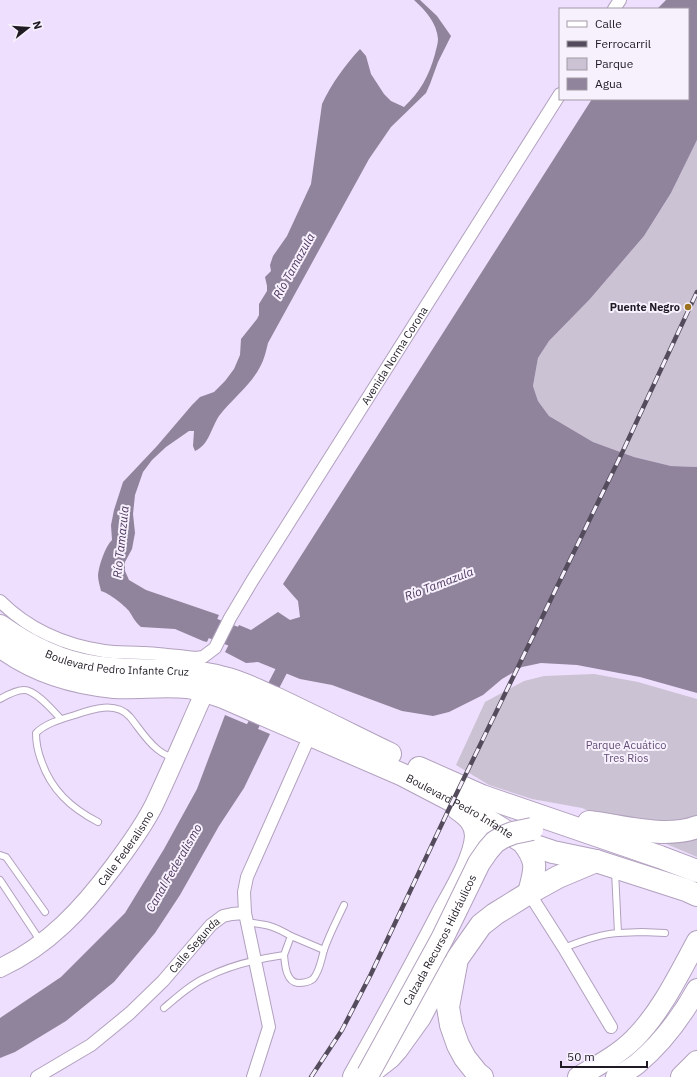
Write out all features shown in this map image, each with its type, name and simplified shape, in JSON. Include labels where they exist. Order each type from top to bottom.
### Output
[{"type":"highway","name":"Boulevard Pedro Infante Cruz","points":[[0,626],[28,644],[70,662],[94,667],[182,670],[203,673],[235,692]]},
{"type":"highway","name":"Boulevard Pedro Infante Cruz","points":[[0,646],[32,666],[56,676],[81,683],[114,687],[187,687],[223,697],[235,692]]},
{"type":"highway","name":"Boulevard Pedro Infante","points":[[235,692],[482,796],[533,829],[552,852],[581,857],[605,864],[686,890],[697,895]]},
{"type":"highway","name":"Boulevard Pedro Infante","points":[[290,716],[310,735],[403,776],[476,813],[697,871]]},
{"type":"highway","name":"Calzada Recursos Hidráulicos","points":[[362,1076],[413,970],[461,878],[471,855],[476,835],[473,822],[468,816],[448,802],[426,791],[403,776]]},
{"type":"highway","points":[[533,829],[678,831],[697,827]]},
{"type":"highway","points":[[533,829],[572,838],[697,881]]},
{"type":"highway","points":[[529,893],[535,867],[531,852],[533,829]]},
{"type":"highway","name":"Calzada Recursos Hidráulicos","points":[[362,1076],[442,939],[488,850],[495,842],[503,837],[513,833],[533,829]]},
{"type":"highway","points":[[362,1076],[390,1057],[420,1017],[431,996],[481,925],[500,911],[558,877],[605,864]]},
{"type":"highway","points":[[457,959],[448,1007],[451,1025],[458,1045],[465,1058],[482,1077]]},
{"type":"highway","points":[[420,1017],[435,1015],[451,1025]]},
{"type":"highway","points":[[682,1077],[697,1062]]},
{"type":"main road","name":"Calle Federalismo","points":[[0,968],[42,944],[65,925],[89,900],[128,848],[154,805],[205,691]]},
{"type":"main road","points":[[578,1077],[619,1052],[634,1039],[658,1009],[695,945]]},
{"type":"main road","points":[[616,1077],[636,1065],[653,1049],[677,1021],[697,989]]},
{"type":"street","name":"Avenida Norma Corona","points":[[0,601],[23,621],[44,633],[61,641],[83,647],[105,651],[196,658],[203,657],[215,648],[230,618],[256,574],[559,96]]},
{"type":"street","points":[[253,1077],[268,1027],[246,918],[244,892],[247,877],[310,735]]},
{"type":"street","points":[[529,893],[611,1026]]},
{"type":"street","name":"Calle Segunda","points":[[37,1077],[91,1045],[130,1013],[163,981],[211,924],[224,916],[232,914],[246,918]]},
{"type":"lane","points":[[0,698],[16,692],[28,691],[34,693],[61,719]]},
{"type":"lane","points":[[98,822],[76,809],[59,794],[42,763],[37,746],[36,733],[46,726],[61,719],[98,708],[116,708],[124,711],[129,716],[152,745],[170,757],[175,758]]},
{"type":"lane","points":[[0,855],[6,857],[45,912]]},
{"type":"lane","points":[[605,864],[618,933]]},
{"type":"lane","points":[[0,880],[42,944]]},
{"type":"lane","points":[[291,936],[284,955],[289,977],[296,983],[312,980],[319,968],[324,950],[344,906]]},
{"type":"lane","points":[[246,918],[268,924],[324,950]]},
{"type":"lane","points":[[564,948],[609,933],[665,933]]},
{"type":"lane","points":[[164,1008],[191,986],[206,977],[237,964],[284,955]]},
{"type":"green space","points":[[697,140],[697,467],[671,466],[634,457],[593,442],[549,416],[538,401],[533,386],[538,358],[549,341],[590,299],[644,236],[671,193]]},
{"type":"green space","name":"Parque Acuático Tres Rios","points":[[594,674],[638,682],[697,699],[697,857],[582,808],[532,799],[489,785],[456,765],[485,702],[524,681],[544,676]]},
{"type":"water","points":[[414,0],[420,0],[437,16],[451,36],[438,62],[426,93],[391,127],[369,159],[268,343],[263,361],[256,374],[219,416],[204,445],[195,451],[193,446],[194,431],[189,431],[166,447],[152,460],[143,472],[135,495],[133,514],[135,533],[132,549],[125,562],[125,571],[129,580],[146,590],[219,615],[207,642],[175,629],[141,627],[124,606],[101,591],[98,579],[103,556],[112,540],[111,525],[123,482],[157,446],[192,405],[200,397],[214,392],[234,369],[240,355],[241,339],[259,315],[259,304],[267,291],[265,277],[271,271],[270,265],[273,256],[287,236],[311,184],[322,104],[334,82],[344,68],[360,49],[366,56],[371,74],[384,94],[391,101],[404,107],[423,83],[433,62],[438,39],[433,22]]},
{"type":"water","points":[[666,0],[697,0],[697,140],[671,193],[644,236],[590,299],[549,341],[538,358],[533,386],[538,401],[549,416],[593,442],[634,457],[671,466],[697,467],[697,693],[640,677],[577,665],[541,663],[522,667],[502,679],[483,695],[449,712],[433,716],[402,711],[332,685],[300,679],[258,662],[246,663],[225,652],[239,625],[251,630],[278,612],[290,620],[300,617],[298,601],[283,584],[591,100],[689,100],[689,8],[658,8]]},
{"type":"water","points":[[225,715],[270,734],[244,788],[219,826],[180,895],[155,933],[114,982],[66,1021],[15,1052],[0,1058],[0,1018],[61,977],[125,913],[164,849],[197,789]]},
{"type":"waterway","name":"Río Tamazula","points":[[186,619],[260,645]]},
{"type":"waterway","name":"Canal Federalismo","points":[[245,741],[288,658]]},
{"type":"railway","points":[[311,1077],[342,1030],[371,974],[448,811],[622,453],[697,292]]},
{"type":"place","name":"Puente Negro","points":[[688,307]]}]
